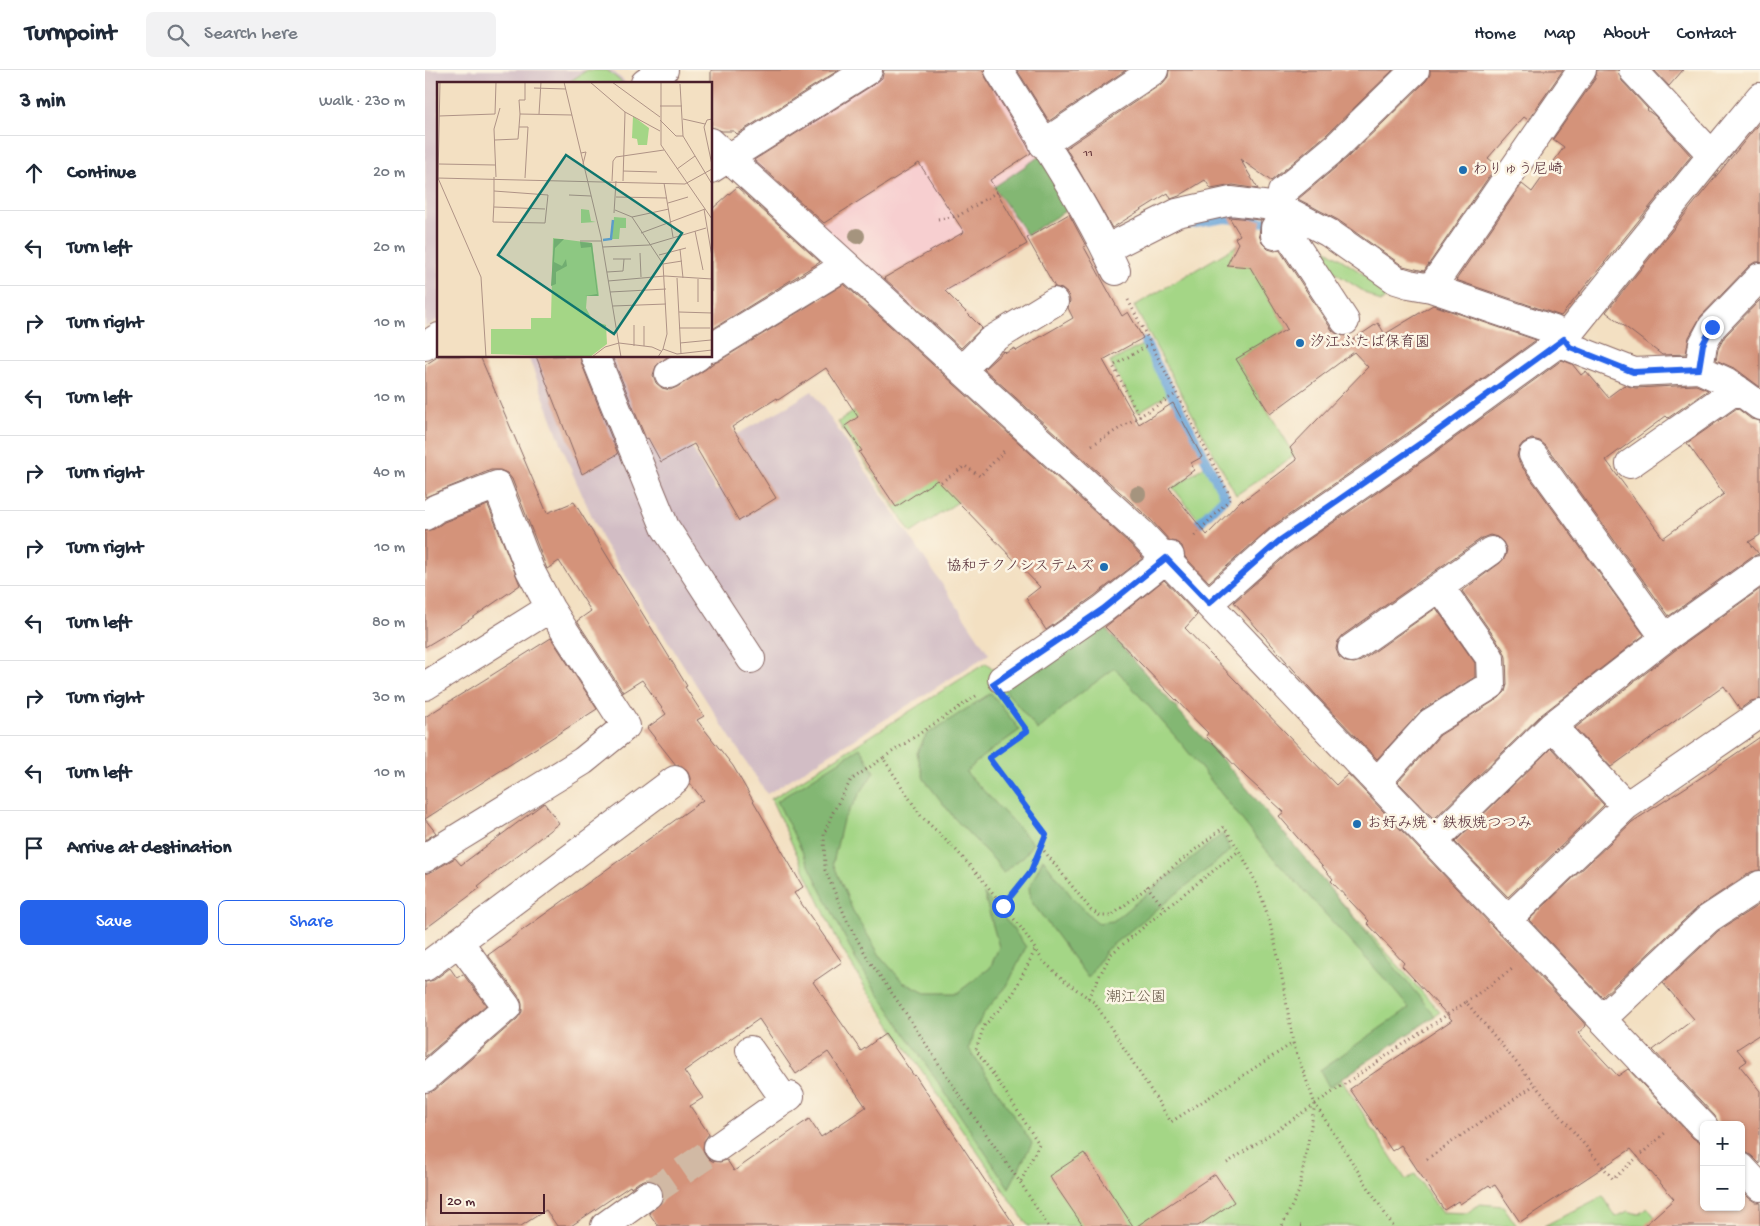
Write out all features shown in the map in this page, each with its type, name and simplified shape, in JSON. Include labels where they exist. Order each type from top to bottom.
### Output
[{"type":"street","points":[[868,70],[838,78],[717,157],[846,265],[1168,557],[1433,842],[1696,1119]]},
{"type":"street","points":[[999,70],[1111,260],[1170,216],[1231,201],[1280,207],[1329,233],[1396,280],[1431,288],[1554,330],[1570,347],[1633,372],[1699,369],[1727,382],[1760,406]]},
{"type":"street","points":[[1043,144],[1154,70]]},
{"type":"street","points":[[1280,207],[1282,192],[1336,147],[1415,70]]},
{"type":"street","points":[[1431,288],[1582,70]]},
{"type":"street","points":[[1633,70],[1711,155]]},
{"type":"street","points":[[1209,603],[1279,541],[1421,443],[1564,339],[1711,155],[1760,97]]},
{"type":"street","points":[[1275,235],[1275,228],[1288,234],[1345,321]]},
{"type":"street","points":[[713,347],[846,265]]},
{"type":"street","points":[[1699,369],[1703,344],[1712,327],[1760,277]]},
{"type":"street","points":[[962,370],[991,340],[1054,302]]},
{"type":"street","points":[[425,346],[437,338]]},
{"type":"street","points":[[596,358],[665,527],[751,659]]},
{"type":"street","points":[[669,374],[695,358]]},
{"type":"street","points":[[1630,464],[1737,389]]},
{"type":"street","points":[[1533,455],[1665,638]]},
{"type":"street","points":[[425,516],[437,508],[497,485],[529,570],[550,608],[625,726],[583,761],[425,858]]},
{"type":"street","points":[[1352,648],[1491,551]]},
{"type":"street","points":[[997,682],[1103,609],[1168,557]]},
{"type":"street","points":[[1433,842],[1552,726],[1665,638],[1760,570]]},
{"type":"street","points":[[1377,782],[1430,723],[1491,685],[1490,658],[1439,587]]},
{"type":"street","points":[[425,686],[550,608]]},
{"type":"street","points":[[1507,920],[1626,806],[1760,714]]},
{"type":"street","points":[[1552,726],[1626,806]]},
{"type":"street","points":[[425,967],[675,780]]},
{"type":"street","points":[[1602,1019],[1708,919],[1760,885]]},
{"type":"street","points":[[425,1078],[507,1007],[459,942]]},
{"type":"street","points":[[717,1146],[787,1098],[750,1050]]},
{"type":"street","points":[[1745,1171],[1760,1187]]},
{"type":"street","points":[[605,1226],[648,1195]]},
{"type":"path","points":[[938,219],[958,216],[997,192]]},
{"type":"path","points":[[1111,260],[1135,315],[1231,498],[1184,546],[1168,557]]},
{"type":"path","points":[[1140,417],[1113,366],[1150,344]]},
{"type":"path","points":[[1116,430],[1176,394]]},
{"type":"path","points":[[941,482],[965,466],[980,476],[1026,428]]},
{"type":"path","points":[[1003,906],[1031,871],[1046,834],[989,758],[1027,731],[997,682],[851,780],[831,814],[824,834],[825,870],[849,925],[870,962],[1048,1226]]},
{"type":"path","points":[[883,758],[921,816],[955,849],[1003,906],[1022,929],[1043,961],[1095,1003],[1171,1122],[1293,1043]]},
{"type":"path","points":[[1041,847],[1091,910],[1101,916],[1111,916],[1224,827],[1256,884],[1271,928],[1293,1043],[1315,1104],[1393,1226]]},
{"type":"path","points":[[1088,998],[1111,954],[1239,851]]},
{"type":"path","points":[[1147,886],[1165,909]]},
{"type":"path","points":[[1020,1182],[1039,1144],[976,1050],[984,1026],[1013,994],[1035,950]]},
{"type":"path","points":[[1227,1163],[1466,1002],[1537,951]]},
{"type":"path","points":[[1466,1002],[1533,1086],[1613,1180],[1696,1119]]},
{"type":"path","points":[[1427,1159],[1533,1086]]},
{"type":"path","points":[[1282,1226],[1299,1191],[1315,1104]]},
{"type":"shaded area","points":[[425,70],[612,70],[625,82],[437,82],[437,320],[425,327]]},
{"type":"shaded area","points":[[887,70],[992,70],[1075,205],[1027,235],[1024,239],[1027,244],[916,310],[744,159]]},
{"type":"shaded area","points":[[529,358],[642,358],[716,491],[749,468],[730,438],[812,391],[989,654],[767,794],[603,541],[572,472]]},
{"type":"green space","points":[[587,70],[607,70],[622,82],[569,82]]},
{"type":"green space","points":[[1043,154],[1075,205],[1027,235],[994,187]]},
{"type":"green space","points":[[1291,233],[1327,250],[1392,293],[1380,302],[1306,254]]},
{"type":"green space","points":[[1238,245],[1287,329],[1236,359],[1295,455],[1236,495],[1134,306]]},
{"type":"green space","points":[[1142,345],[1169,394],[1138,412],[1110,362]]},
{"type":"green space","points":[[902,380],[983,465],[1010,434],[1022,442],[958,502],[911,533],[838,422]]},
{"type":"green space","points":[[1206,465],[1222,496],[1198,519],[1173,488]]},
{"type":"green space","points":[[1095,624],[1105,628],[1236,775],[1435,1016],[1329,1087],[1320,1070],[1409,1008],[1262,845],[1181,743],[1115,668],[1077,696],[1038,730],[1004,689]]},
{"type":"green space","name":"潮江公園","points":[[1097,629],[1440,1012],[1341,1079],[1406,1180],[1415,1174],[1441,1212],[1467,1213],[1480,1204],[1503,1206],[1517,1226],[1028,1226],[866,989],[839,944],[771,799],[986,663],[1011,683]]},
{"type":"green space","points":[[991,693],[1020,730],[982,757],[966,772],[1033,843],[1025,855],[1003,873],[995,861],[955,819],[924,779],[917,753],[926,735]]},
{"type":"green space","points":[[860,748],[874,772],[843,820],[833,863],[853,911],[881,957],[903,982],[925,993],[957,993],[990,968],[999,947],[984,894],[1026,947],[1007,986],[984,1013],[973,1033],[969,1049],[1032,1143],[1009,1188],[856,960],[777,801]]},
{"type":"green space","points":[[1222,834],[1231,850],[1106,950],[1088,978],[1031,901],[1029,888],[1043,859],[1072,897],[1097,923],[1113,921]]},
{"type":"green space","points":[[1603,1196],[1616,1217],[1628,1211],[1638,1214],[1648,1208],[1662,1226],[1544,1226]]},
{"type":"building","points":[[711,70],[839,70],[737,134],[734,131],[722,131],[713,128],[713,82],[711,82]]},
{"type":"building","points":[[884,70],[983,70],[1031,153],[990,180],[1027,244],[945,291],[982,328],[961,348],[884,278],[964,232],[919,163],[824,223],[754,160],[876,83],[882,78]]},
{"type":"building","points":[[1017,70],[1126,70],[1049,121]]},
{"type":"building","points":[[1169,70],[1393,70],[1326,135],[1271,181],[1240,159],[1258,189],[1233,185],[1211,189],[1205,180],[1171,199],[1168,193],[1112,228],[1066,148],[1163,83],[1168,77]]},
{"type":"building","points":[[1430,70],[1563,70],[1528,120],[1524,117],[1488,158],[1497,165],[1424,271],[1403,266],[1338,220],[1298,199],[1347,158],[1426,81],[1430,75]]},
{"type":"building","points":[[1597,70],[1618,70],[1622,81],[1691,156],[1561,316],[1456,280],[1522,184],[1532,192],[1564,147],[1553,139],[1595,79]]},
{"type":"building","points":[[1654,70],[1683,70],[1669,86]]},
{"type":"building","points":[[1760,122],[1760,262],[1755,262],[1749,266],[1701,316],[1689,337],[1686,354],[1662,355],[1606,312]]},
{"type":"building","points":[[737,187],[820,262],[713,329],[713,208]]},
{"type":"building","points":[[1069,214],[1086,246],[1084,247],[1122,316],[1128,312],[1143,338],[1103,360],[1139,424],[1173,403],[1202,457],[1191,463],[1194,470],[1169,488],[1207,535],[1242,499],[1243,501],[1297,460],[1290,448],[1368,367],[1354,352],[1270,414],[1236,359],[1287,329],[1250,267],[1227,265],[1238,243],[1235,238],[1240,235],[1229,217],[1261,220],[1259,235],[1262,243],[1268,249],[1275,251],[1279,249],[1332,330],[1338,335],[1348,336],[1351,341],[1378,323],[1385,334],[1433,305],[1536,340],[1412,430],[1270,528],[1209,582],[1185,557],[1182,546],[1170,541],[1151,520],[984,369],[1004,351],[1006,353],[1015,348],[1016,351],[1073,318],[1068,308],[1070,301],[1068,294],[1062,289],[1055,287],[1027,238]]},
{"type":"building","points":[[844,284],[1129,543],[1143,558],[1046,630],[1026,598],[1040,587],[937,480],[896,507],[859,452],[862,451],[845,426],[858,417],[826,368],[778,400],[777,398],[732,427],[776,498],[739,521],[694,444],[661,462],[648,438],[646,439],[613,358],[666,358],[656,366],[653,375],[656,383],[662,388],[670,390]]},
{"type":"building","points":[[1760,300],[1760,387],[1736,369],[1716,360],[1718,349],[1725,336]]},
{"type":"building","points":[[437,357],[481,358],[547,513],[574,502],[704,716],[697,720],[733,766],[803,887],[794,893],[842,962],[813,982],[861,1051],[885,1034],[915,1075],[1015,1226],[658,1226],[649,1213],[662,1202],[663,1193],[660,1186],[654,1181],[647,1179],[631,1188],[630,1186],[571,1226],[557,1226],[546,1210],[521,1226],[425,1226],[425,1093],[435,1090],[517,1019],[522,1012],[520,998],[488,955],[703,800],[690,783],[687,770],[682,766],[676,765],[647,728],[666,714],[642,680],[623,692],[577,621],[591,611],[559,561],[547,569],[512,479],[507,473],[500,470],[491,470],[425,497],[425,365]],"holes":[[[759,1019],[796,1074],[828,1052],[866,1107],[821,1137],[809,1119],[734,1171],[727,1160],[720,1162],[712,1161],[705,1156],[703,1149],[704,1141],[709,1134],[690,1106],[703,1098],[684,1071]]]},
{"type":"building","points":[[537,358],[580,358],[618,454],[582,474]]},
{"type":"building","points":[[1562,360],[1572,364],[1581,375],[1586,371],[1608,397],[1624,385],[1635,388],[1696,385],[1708,390],[1668,418],[1666,416],[1606,460],[1663,538],[1724,494],[1687,443],[1737,408],[1751,419],[1760,421],[1760,535],[1749,542],[1759,554],[1751,557],[1669,616],[1546,446],[1540,441],[1532,439],[1523,443],[1519,448],[1517,456],[1520,464],[1644,635],[1541,715],[1434,819],[1398,782],[1440,735],[1499,698],[1505,692],[1507,684],[1506,657],[1503,649],[1462,591],[1500,563],[1505,557],[1507,550],[1503,542],[1497,537],[1490,535],[1482,538],[1343,635],[1338,641],[1336,649],[1339,657],[1346,662],[1354,663],[1361,661],[1436,608],[1475,663],[1475,677],[1422,710],[1377,759],[1316,695],[1234,602],[1289,553],[1430,456]]},
{"type":"building","points":[[488,505],[520,585],[465,623],[425,647],[425,531],[434,529],[444,522]]},
{"type":"building","points":[[1164,580],[1197,615],[1185,628],[1336,785],[1348,774],[1583,1022],[1586,1026],[1578,1033],[1618,1076],[1628,1069],[1693,1138],[1700,1142],[1700,1211],[1745,1211],[1745,1194],[1755,1202],[1760,1202],[1760,1226],[1644,1226],[1674,1199],[1631,1149],[1520,1222],[1495,1185],[1491,1187],[1489,1185],[1460,1204],[1458,1201],[1444,1210],[1401,1145],[1392,1151],[1350,1089],[1452,1020],[1402,966],[1404,963],[1367,923],[1369,921],[1331,881],[1333,879],[1279,816],[1284,812],[1206,736],[1208,733],[1105,627]]},
{"type":"building","points":[[1760,589],[1760,699],[1751,701],[1740,709],[1724,686],[1611,767],[1575,728],[1674,651]]},
{"type":"building","points":[[551,638],[597,709],[425,819],[425,717]]},
{"type":"building","points":[[1760,737],[1760,870],[1751,872],[1697,908],[1602,997],[1529,920],[1632,822]]},
{"type":"building","points":[[1551,748],[1604,805],[1508,897],[1455,842]]},
{"type":"building","points":[[544,803],[559,823],[478,886],[480,888],[425,929],[425,874],[455,858],[461,865]]},
{"type":"building","points":[[425,819],[436,833],[425,840]]},
{"type":"building","points":[[1760,904],[1760,1034],[1737,1049],[1747,1061],[1740,1066],[1760,1091],[1760,1164],[1745,1152],[1745,1121],[1717,1121],[1715,1116],[1653,1050],[1694,1019],[1663,983],[1718,931]]},
{"type":"building","points":[[450,968],[457,978],[463,974],[486,1005],[425,1057],[425,982],[434,980]]},
{"type":"building","points":[[1084,1153],[1133,1226],[1083,1226],[1049,1176]]},
{"type":"building","points":[[1215,1174],[1234,1202],[1198,1226],[1137,1226]]},
{"type":"waterway","points":[[1189,224],[1225,218],[1276,223]]},
{"type":"waterway","points":[[1145,342],[1225,497],[1190,532]]},
{"type":"tunnel","points":[[648,1195],[718,1147]]},
{"type":"place","name":"わりゅう尼崎","points":[[1463,170]]},
{"type":"place","name":"汐江ふたば保育園","points":[[1300,343]]},
{"type":"place","name":"協和テクノシステムズ","points":[[1104,567]]},
{"type":"place","name":"お好み焼・鉄板焼つつみ","points":[[1357,824]]},
{"type":"route","points":[[1003,906],[1031,871],[1046,834],[989,758],[1027,731],[993,684],[1103,609],[1166,558],[1209,603],[1279,541],[1421,443],[1564,339],[1570,347],[1633,372],[1699,369],[1703,344],[1712,327]]}]
